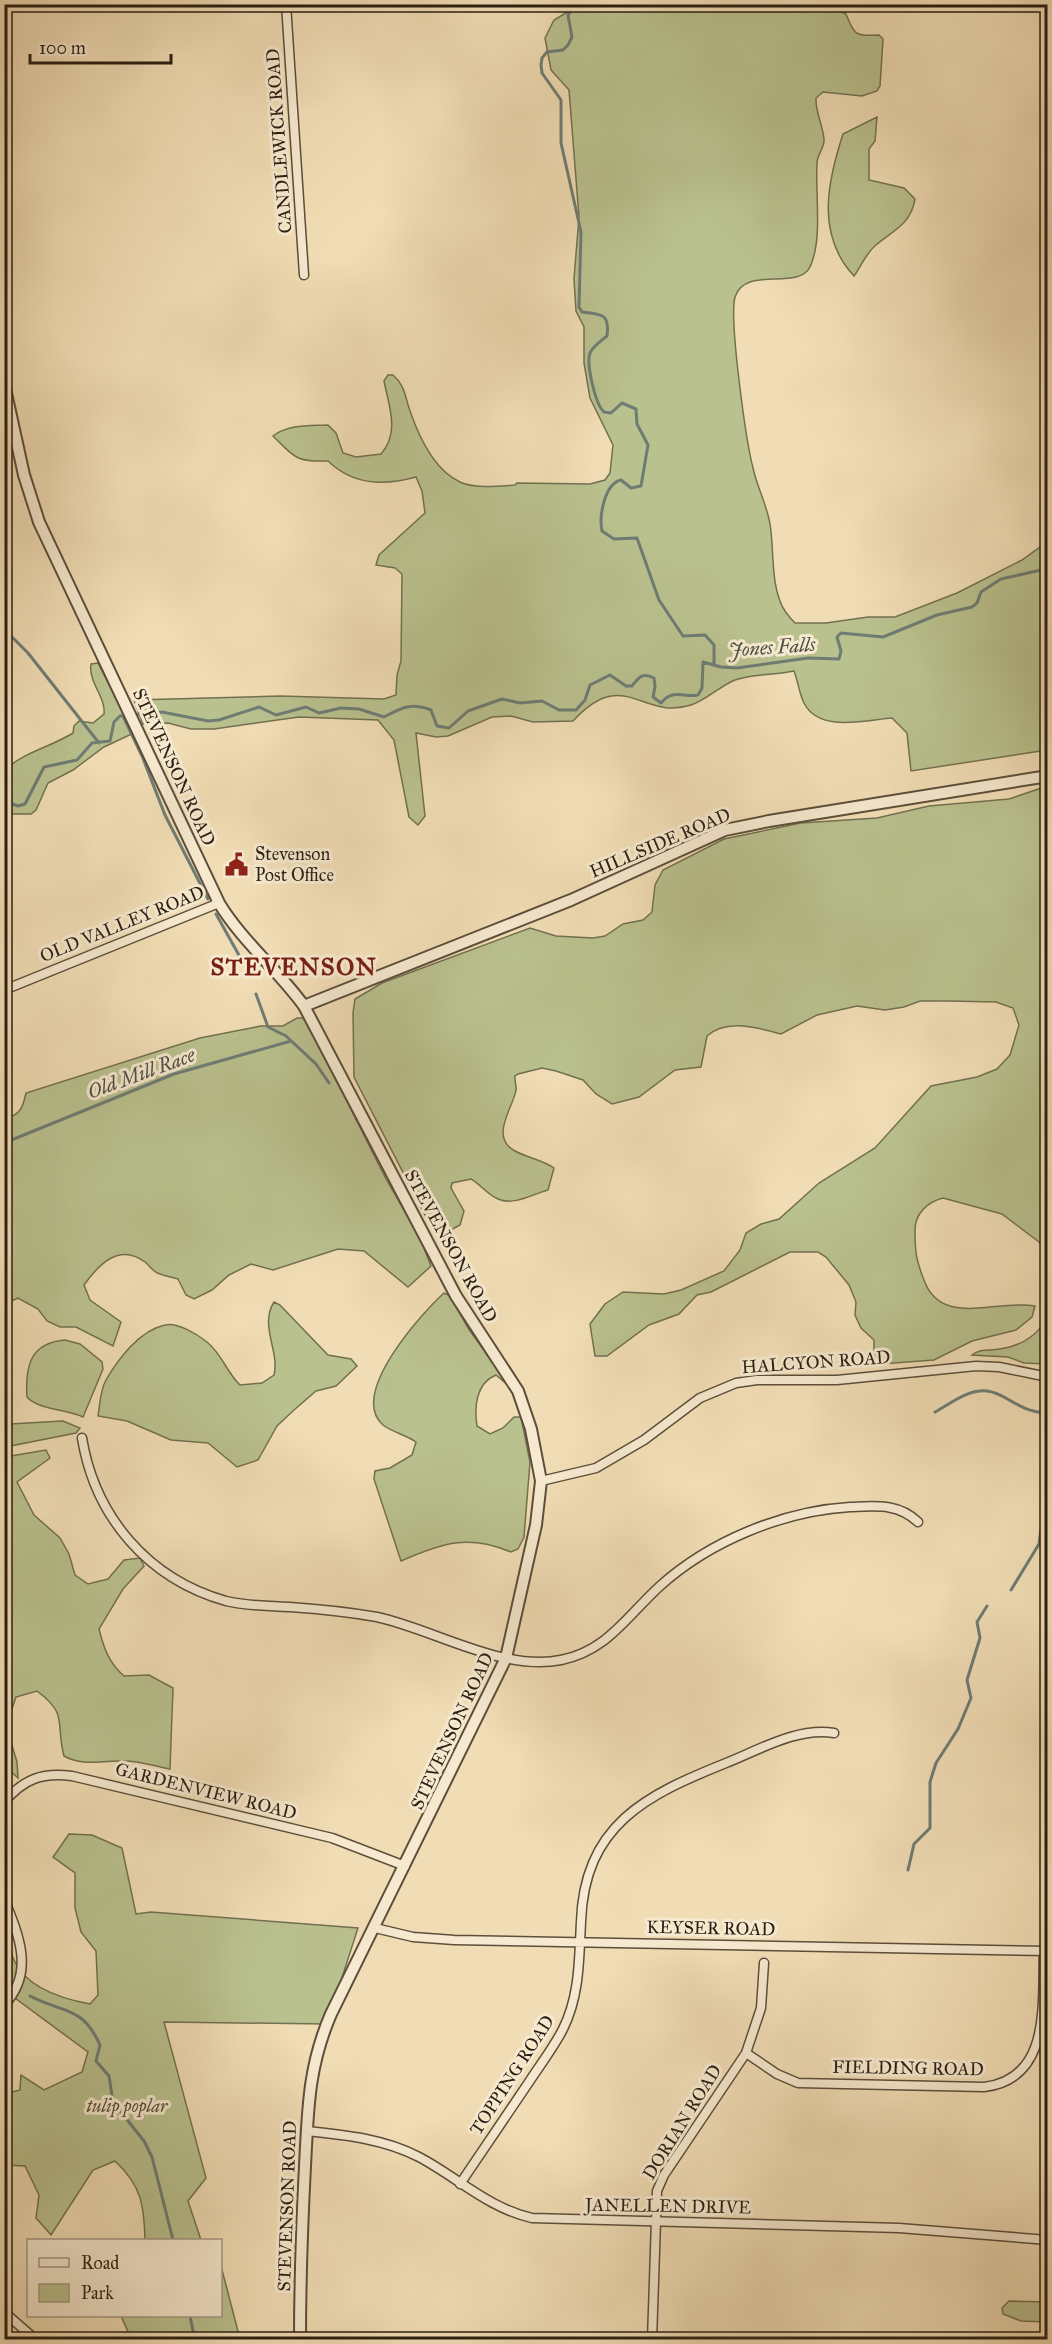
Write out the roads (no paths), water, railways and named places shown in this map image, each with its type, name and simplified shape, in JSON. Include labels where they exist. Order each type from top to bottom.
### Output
[{"type":"street","name":"CANDLEWICK ROAD","points":[[286,4],[304,274]]},
{"type":"street","name":"STEVENSON ROAD","points":[[4,384],[24,475],[39,522],[219,903],[240,933],[279,974],[304,1006],[456,1296],[518,1391],[534,1440],[541,1480],[536,1525],[506,1658],[320,2039],[308,2092],[300,2273],[300,2340]]},
{"type":"street","name":"HILLSIDE ROAD","points":[[304,1006],[571,900],[724,830],[769,820],[1047,776]]},
{"type":"street","name":"OLD VALLEY ROAD","points":[[4,990],[219,903]]},
{"type":"street","name":"HALCYON ROAD","points":[[541,1480],[597,1468],[637,1445],[700,1398],[736,1383],[757,1380],[837,1380],[976,1366],[999,1367],[1047,1377]]},
{"type":"street","points":[[82,1438],[93,1483],[116,1526],[151,1564],[178,1580],[234,1602],[348,1612],[398,1621],[506,1658],[559,1661],[591,1651],[612,1637],[660,1586],[694,1560],[741,1535],[768,1524],[817,1511],[873,1506],[906,1511],[918,1522]]},
{"type":"street","name":"TOPPING ROAD","points":[[460,2184],[563,2029],[576,1990],[581,1906],[592,1867],[609,1835],[629,1812],[651,1796],[678,1782],[797,1735],[821,1731],[834,1733]]},
{"type":"street","name":"GARDENVIEW ROAD","points":[[4,1802],[19,1787],[36,1777],[58,1774],[72,1776],[332,1838],[405,1866]]},
{"type":"street","points":[[4,1899],[20,1939],[23,1960],[17,1986],[4,2005]]},
{"type":"street","name":"KEYSER ROAD","points":[[375,1928],[396,1935],[431,1939],[1046,1951]]},
{"type":"street","name":"FIELDING ROAD","points":[[746,2053],[777,2074],[798,2083],[984,2087],[1002,2083],[1024,2069],[1038,2045],[1046,1951]]},
{"type":"street","name":"DORIAN ROAD","points":[[652,2340],[655,2199],[660,2182],[746,2053],[761,2008],[764,1963]]},
{"type":"street","name":"JANELLEN DRIVE","points":[[307,2131],[346,2135],[389,2144],[426,2161],[501,2208],[532,2218],[899,2228],[1047,2240]]},
{"type":"street","points":[[4,2312],[36,2340]]},
{"type":"waterway","points":[[576,4],[568,15],[572,37],[568,45],[563,50],[547,52],[542,58],[541,65],[542,73],[561,100],[561,143],[581,232],[579,307],[582,312],[603,316],[608,328],[607,336],[593,348],[589,358],[597,401],[604,412],[611,413],[622,403],[636,409],[637,424],[648,445],[641,486],[631,488],[621,480],[610,488],[602,510],[602,531],[614,539],[637,538],[659,600],[683,636],[705,635],[714,645],[714,664]]},
{"type":"waterway","name":"Jones Falls","points":[[4,801],[18,806],[25,804],[44,767],[77,760],[92,743],[110,741],[114,722],[120,716],[162,712],[208,721],[219,720],[259,707],[276,715],[306,707],[319,713],[341,708],[359,709],[384,717],[401,709],[418,706],[431,710],[437,726],[449,728],[468,711],[502,699],[520,703],[542,701],[559,710],[576,710],[585,700],[590,685],[610,675],[626,686],[632,686],[644,676],[654,678],[653,697],[661,703],[665,698],[674,695],[698,695],[702,688],[703,662],[737,668],[808,658],[839,659],[841,651],[837,637],[841,633],[883,637],[937,615],[972,607],[977,603],[981,592],[1001,579],[1041,570],[1048,565]]},
{"type":"waterway","points":[[4,629],[28,653],[99,743]]},
{"type":"waterway","points":[[123,716],[142,756],[165,815],[208,899]]},
{"type":"waterway","points":[[216,914],[245,966]]},
{"type":"waterway","name":"Old Mill Race","points":[[256,994],[268,1027],[286,1036],[316,1064],[329,1083]]},
{"type":"waterway","name":"Old Mill Race","points":[[4,1143],[174,1074],[291,1041]]},
{"type":"waterway","points":[[935,1412],[973,1392],[987,1391],[1001,1395],[1028,1409],[1048,1413]]},
{"type":"waterway","points":[[1011,1590],[1039,1544],[1043,1514],[1048,1511]]},
{"type":"waterway","points":[[908,1870],[914,1844],[930,1828],[930,1782],[936,1763],[958,1729],[971,1698],[967,1680],[980,1638],[977,1622],[987,1606]]},
{"type":"waterway","points":[[4,1967],[11,1975]]},
{"type":"waterway","points":[[30,1996],[78,2016],[93,2032],[100,2045],[96,2061],[109,2076],[113,2102],[144,2141],[152,2157],[173,2239]]},
{"type":"waterway","points":[[190,2317],[195,2340]]},
{"type":"place","name":"Stevenson Post Office","points":[[237,864]]},
{"type":"district","name":"STEVENSON","points":[[294,967]]},
{"type":"park label","name":"tulip poplar","points":[[127,2106]]}]
